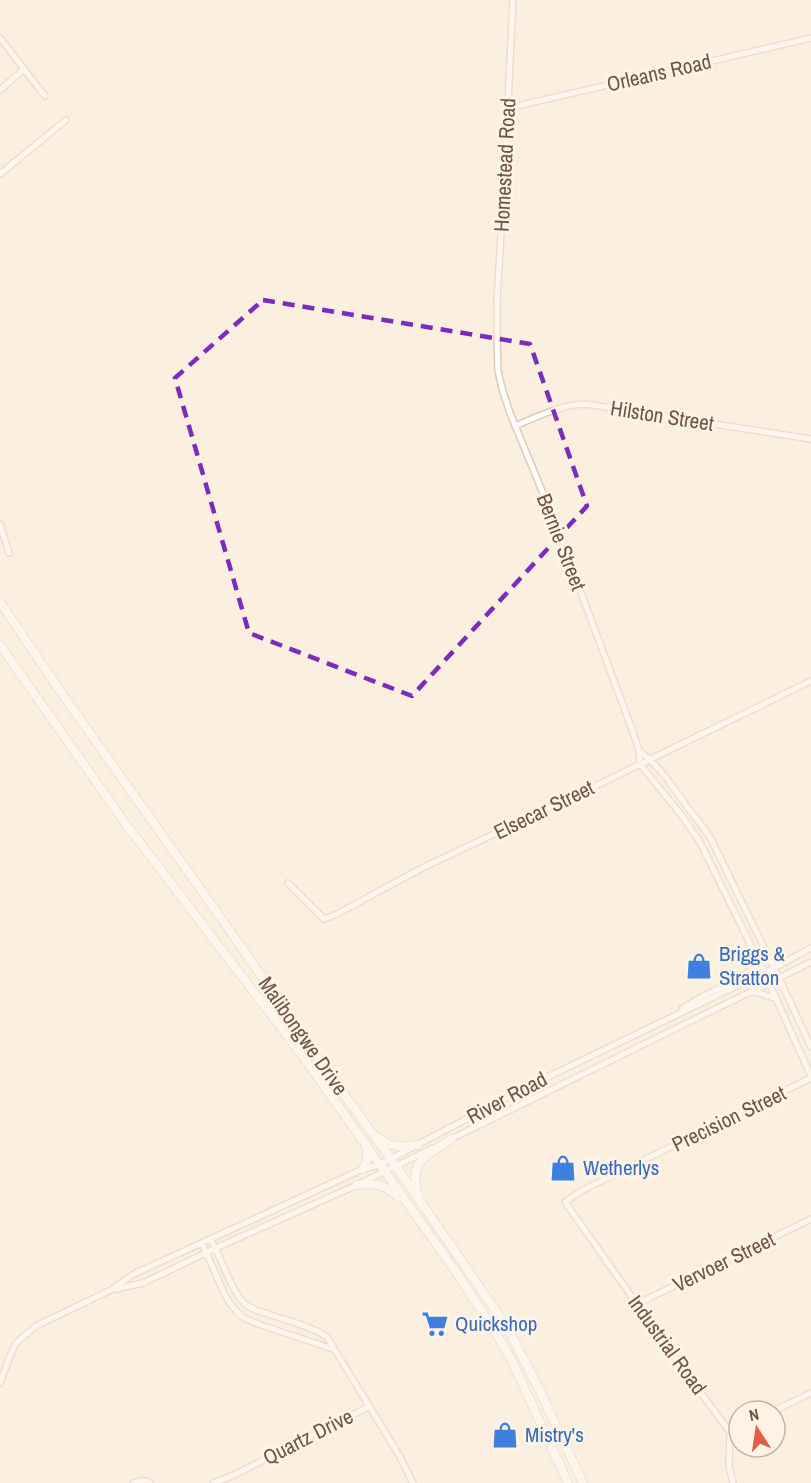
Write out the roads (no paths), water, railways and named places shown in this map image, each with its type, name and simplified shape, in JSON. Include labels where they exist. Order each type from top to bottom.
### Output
[{"type":"main road","name":"Malibongwe Drive","points":[[0,602],[507,1328],[539,1389],[583,1483]]},
{"type":"main road","name":"Malibongwe Drive","points":[[0,645],[125,823],[298,1051],[452,1266],[512,1361],[568,1483]]},
{"type":"main road","points":[[373,1133],[392,1146],[417,1145]]},
{"type":"main road","points":[[419,1200],[414,1176],[419,1163],[451,1139]]},
{"type":"main road","points":[[363,1169],[367,1162],[366,1148]]},
{"type":"main road","points":[[357,1185],[384,1186],[410,1208]]},
{"type":"street","name":"Homestead Road","points":[[496,330],[513,0]]},
{"type":"street","points":[[0,38],[45,96]]},
{"type":"street","name":"Orleans Road","points":[[508,108],[811,38]]},
{"type":"street","points":[[0,90],[24,69]]},
{"type":"street","points":[[0,174],[66,120]]},
{"type":"street","name":"Bernie Street","points":[[496,330],[500,384],[555,523],[639,752],[640,764]]},
{"type":"street","name":"Hilston Street","points":[[515,426],[559,409],[584,404],[811,439]]},
{"type":"street","points":[[0,524],[9,553]]},
{"type":"street","name":"Elsecar Street","points":[[288,883],[324,919],[337,914],[422,868],[811,681]]},
{"type":"street","points":[[639,752],[651,759],[711,839],[811,1047]]},
{"type":"street","points":[[640,764],[698,839],[777,999],[811,1077]]},
{"type":"street","name":"River Road","points":[[393,1162],[417,1145],[533,1084],[811,948]]},
{"type":"street","points":[[676,1014],[699,997],[743,976],[759,962]]},
{"type":"street","name":"River Road","points":[[111,1290],[143,1283],[357,1185],[393,1162],[451,1139],[811,962]]},
{"type":"street","points":[[750,992],[777,999]]},
{"type":"street","name":"Precision Street","points":[[575,1214],[565,1202],[572,1196],[811,1077]]},
{"type":"street","name":"River Road","points":[[111,1290],[134,1274],[363,1169],[381,1168]]},
{"type":"street","name":"Industrial Road","points":[[575,1214],[675,1358],[727,1428]]},
{"type":"street","name":"Vervoer Street","points":[[637,1304],[811,1219]]},
{"type":"street","points":[[210,1239],[234,1287],[245,1303],[257,1310],[327,1337],[399,1455],[413,1483]]},
{"type":"street","points":[[202,1243],[229,1302],[244,1318],[333,1348]]},
{"type":"street","points":[[0,1383],[16,1343],[36,1326],[111,1290]]},
{"type":"street","points":[[787,1405],[811,1393]]},
{"type":"street","name":"Quartz Drive","points":[[213,1483],[234,1475],[370,1406]]},
{"type":"street","points":[[729,1459],[734,1483]]},
{"type":"street","points":[[133,1483],[139,1481],[150,1483]]},
{"type":"place","name":"Briggs & Stratton","points":[[699,966]]},
{"type":"place","name":"Wetherlys","points":[[563,1168]]},
{"type":"place","name":"Quickshop","points":[[435,1324]]},
{"type":"place","name":"Mistry's","points":[[505,1435]]}]
